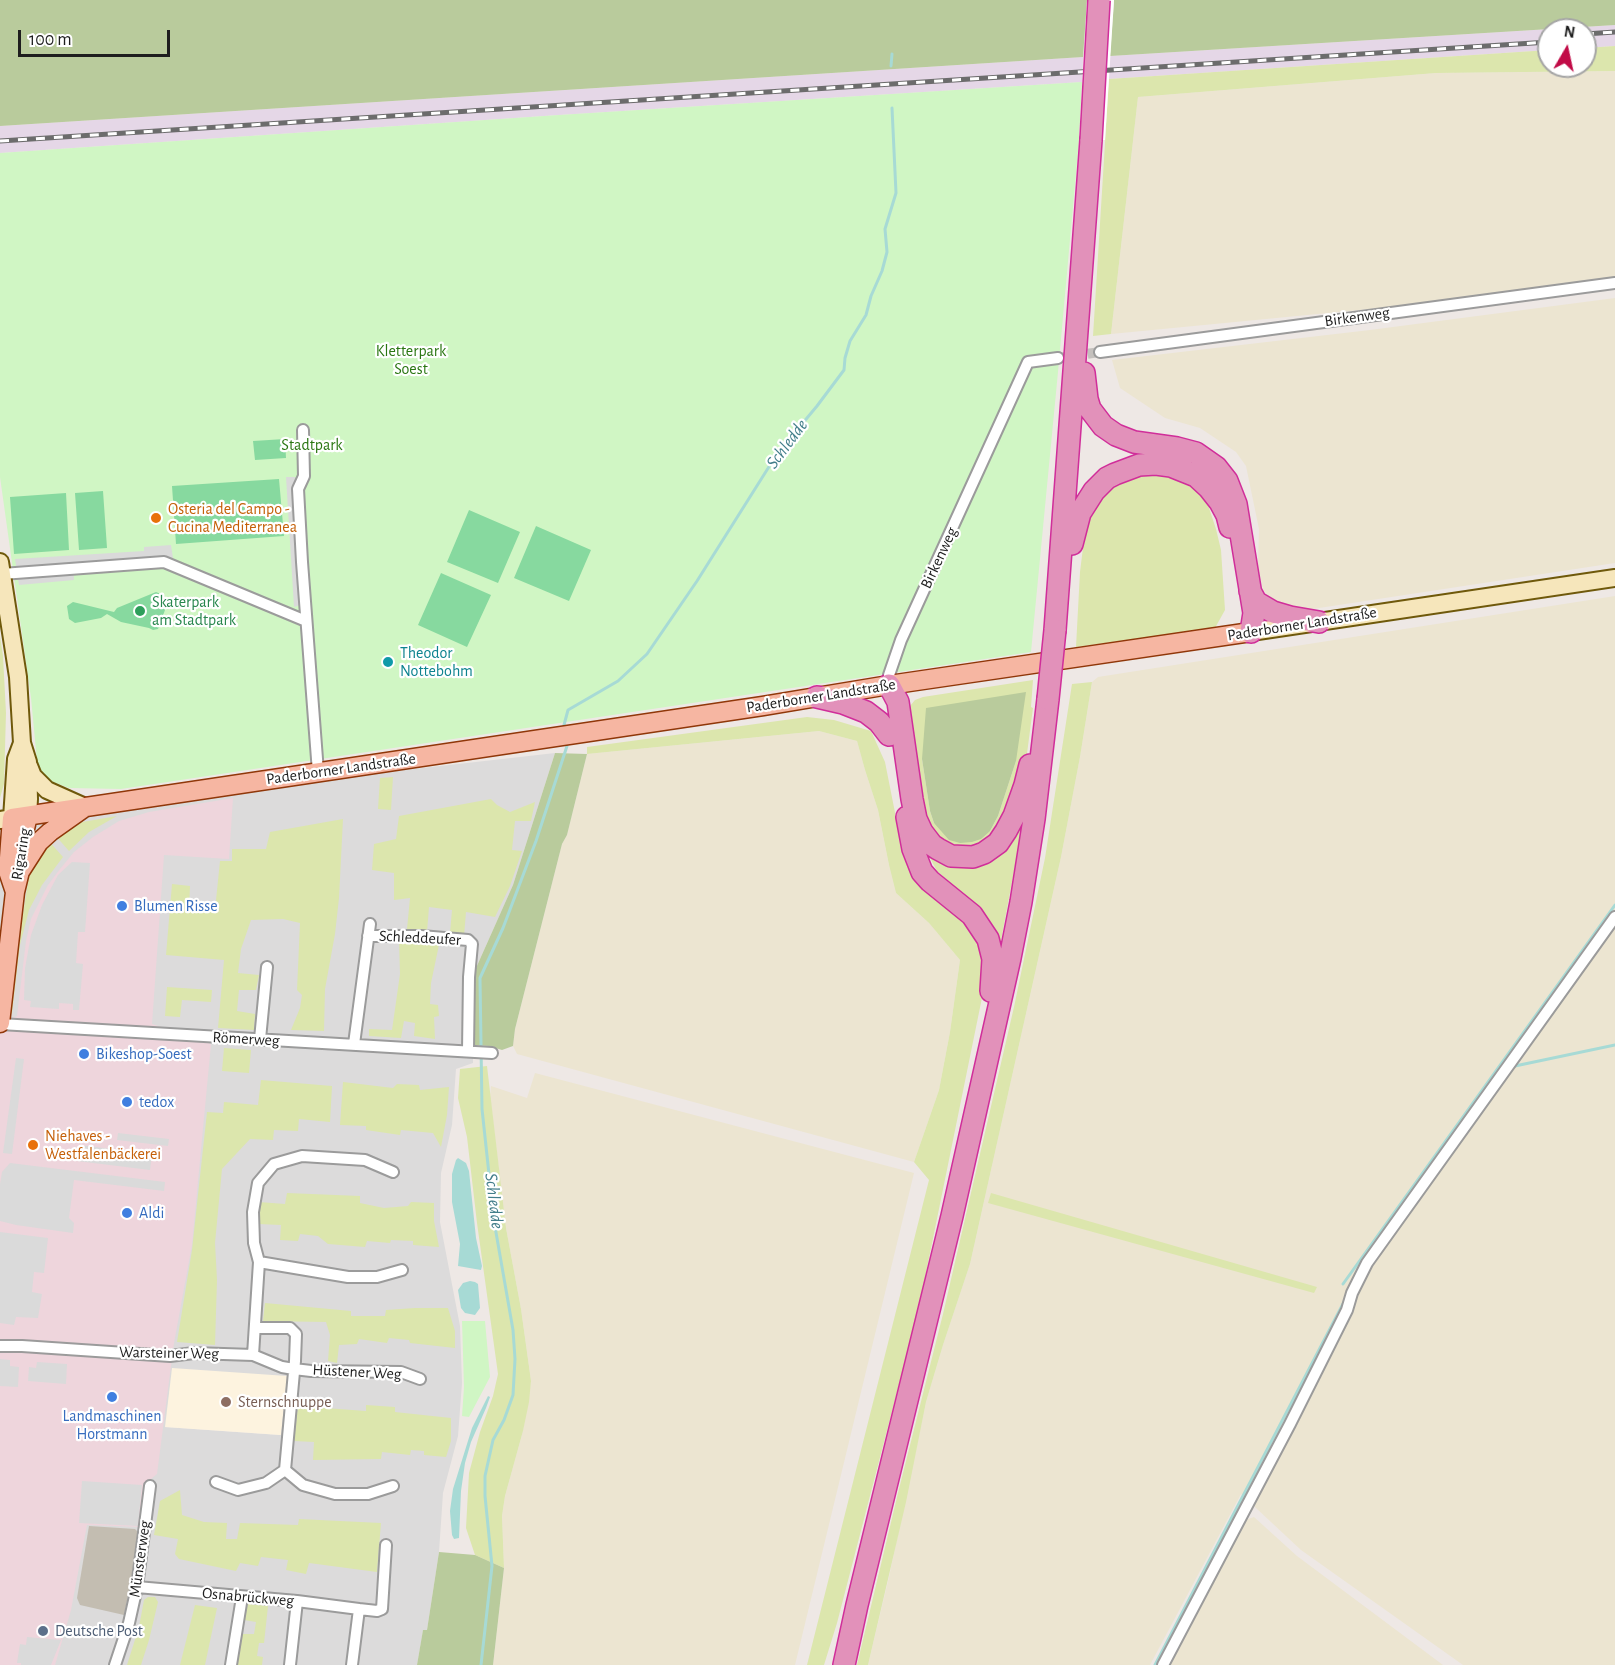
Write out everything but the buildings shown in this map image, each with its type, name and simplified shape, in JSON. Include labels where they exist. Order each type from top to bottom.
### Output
[{"type":"highway","points":[[844,1665],[952,1216],[1010,958],[1027,863],[1039,784],[1055,630],[1100,0]]},
{"type":"highway","points":[[1080,292],[1087,303],[1084,348],[1087,399],[1090,409],[1103,426],[1116,435],[1134,442],[1187,450],[1216,467],[1227,481],[1234,496],[1254,613],[1251,632]]},
{"type":"highway","points":[[1057,597],[1068,574],[1077,522],[1084,504],[1094,491],[1107,478],[1131,467],[1171,466],[1196,476],[1209,488],[1224,509],[1230,528],[1242,614],[1244,623],[1251,632]]},
{"type":"highway","points":[[1250,591],[1256,602],[1273,612],[1290,618],[1320,622]]},
{"type":"highway","points":[[889,685],[898,702],[918,825],[932,845],[951,856],[973,857],[984,853],[998,843],[1006,831],[1025,785],[1034,734],[1047,707]]},
{"type":"highway","points":[[889,685],[883,704],[913,849],[919,867],[930,882],[972,915],[988,939],[993,959],[990,1006],[995,1024]]},
{"type":"highway","points":[[817,697],[843,703],[866,712],[879,722],[889,735]]},
{"type":"main road","points":[[1,568],[18,677],[22,743],[28,762],[33,776],[47,790],[85,807]]},
{"type":"main road","name":"Paderborner Landstraße","points":[[13,818],[1615,578]]},
{"type":"main road","points":[[13,818],[16,759],[22,743]]},
{"type":"main road","points":[[13,818],[29,799],[28,762]]},
{"type":"main road","points":[[20,871],[39,842],[85,807]]},
{"type":"main road","name":"Rigaring","points":[[0,1023],[23,837],[13,818]]},
{"type":"main road","name":"Rigaring","points":[[13,818],[8,871],[15,892]]},
{"type":"street","name":"Birkenweg","points":[[1100,352],[1615,284]]},
{"type":"street","name":"Birkenweg","points":[[889,685],[889,675],[901,640],[1028,362],[1058,358]]},
{"type":"street","points":[[303,430],[304,476],[298,489],[318,772]]},
{"type":"street","points":[[1,568],[164,562],[306,621]]},
{"type":"street","points":[[1163,1665],[1296,1413],[1347,1310],[1352,1293],[1367,1263],[1615,917]]},
{"type":"street","points":[[354,1044],[370,924]]},
{"type":"street","name":"Schleddeufer","points":[[368,936],[421,936],[468,940],[472,944],[468,1050]]},
{"type":"street","points":[[260,1039],[267,967]]},
{"type":"street","name":"Römerweg","points":[[0,1023],[492,1053]]},
{"type":"street","points":[[254,1355],[259,1262],[254,1243],[253,1212],[258,1183],[274,1164],[302,1156],[365,1160],[393,1172]]},
{"type":"street","points":[[259,1262],[348,1277],[377,1277],[402,1270]]},
{"type":"street","points":[[216,1482],[238,1490],[266,1484],[285,1470],[296,1334],[290,1328],[256,1328]]},
{"type":"street","name":"Warsteiner Weg","points":[[2,1345],[171,1356],[194,1353],[254,1355],[282,1367],[294,1369]]},
{"type":"street","name":"Hüstener Weg","points":[[294,1369],[401,1372],[420,1379]]},
{"type":"street","points":[[285,1470],[303,1485],[335,1494],[368,1494],[393,1486]]},
{"type":"street","name":"Münsterweg","points":[[115,1665],[129,1623],[137,1587],[150,1486]]},
{"type":"street","points":[[352,1665],[359,1609],[377,1611],[382,1609],[386,1545]]},
{"type":"street","name":"Osnabrückweg","points":[[137,1587],[297,1601],[359,1609]]},
{"type":"street","points":[[231,1665],[242,1597]]},
{"type":"street","points":[[290,1665],[297,1601]]},
{"type":"shaded area","points":[[1615,25],[1615,46],[1597,47],[1597,26]]},
{"type":"shaded area","points":[[1537,30],[1537,51],[1109,79],[1110,56]]},
{"type":"shaded area","points":[[1083,57],[1082,82],[0,153],[0,126]]},
{"type":"shaded area","points":[[1597,71],[1615,71],[1615,278],[1421,304],[1111,334],[1138,97],[1436,73],[1537,72],[1537,78],[1597,78]]},
{"type":"shaded area","points":[[1615,298],[1615,563],[1306,610],[1276,604],[1263,590],[1258,565],[1259,529],[1246,466],[1236,452],[1200,428],[1165,418],[1120,388],[1112,360],[1370,330]]},
{"type":"shaded area","points":[[286,477],[295,477],[303,604],[294,607]]},
{"type":"shaded area","points":[[171,545],[173,558],[73,564],[74,580],[19,585],[15,559],[144,551],[144,547]]},
{"type":"shaded area","points":[[1615,596],[1615,1665],[1463,1665],[1301,1550],[1241,1494],[1150,1665],[868,1665],[926,1402],[970,1264],[1061,857],[1092,682],[1098,677]]},
{"type":"shaded area","points":[[819,731],[857,741],[878,810],[896,893],[929,923],[960,960],[939,1090],[914,1162],[517,1054],[513,1046],[515,1029],[587,754]]},
{"type":"shaded area","points":[[555,753],[513,885],[472,977],[473,1063],[456,1069],[452,1125],[441,1173],[440,1222],[460,1326],[462,1383],[458,1436],[443,1493],[439,1552],[427,1630],[423,1631],[417,1665],[0,1665],[0,816]],"holes":[[[287,1376],[280,1435],[165,1427]]]},
{"type":"shaded area","points":[[233,798],[229,859],[164,855],[152,1024],[211,1044],[192,1245],[174,1343],[157,1474],[145,1484],[141,1527],[87,1525],[71,1610],[55,1665],[0,1665],[0,1024],[17,1016],[26,941],[31,919],[48,885],[74,852],[119,821],[149,812]]},
{"type":"shaded area","points":[[72,862],[90,863],[85,932],[78,932],[76,963],[83,964],[79,1010],[73,1010],[73,1004],[59,1003],[59,1009],[30,1007],[31,1001],[24,1000],[25,968],[31,935],[42,905],[58,875]]},
{"type":"shaded area","points":[[16,1058],[24,1059],[12,1154],[3,1153]]},
{"type":"shaded area","points":[[535,1073],[914,1173],[795,1665],[493,1665],[504,1568],[502,1516],[505,1496],[523,1431],[531,1381],[506,1228],[490,1096],[491,1086],[527,1098]]},
{"type":"shaded area","points":[[118,1133],[169,1139],[168,1146],[117,1140]]},
{"type":"shaded area","points":[[79,1145],[152,1154],[150,1170],[77,1161]]},
{"type":"shaded area","points":[[10,1163],[165,1182],[164,1191],[74,1180],[69,1218],[74,1223],[73,1233],[16,1225],[0,1221],[2,1172]]},
{"type":"shaded area","points":[[0,1232],[48,1238],[44,1273],[34,1272],[32,1292],[42,1294],[38,1318],[16,1317],[14,1325],[0,1323]]},
{"type":"shaded area","points":[[0,1359],[10,1360],[10,1366],[19,1367],[18,1387],[0,1386]]},
{"type":"shaded area","points":[[37,1362],[67,1364],[66,1384],[28,1381],[29,1367],[36,1368]]},
{"type":"shaded area","name":"Sternschnuppe","points":[[172,1368],[287,1376],[281,1435],[165,1427]]},
{"type":"shaded area","points":[[82,1481],[142,1485],[138,1526],[79,1523]]},
{"type":"shaded area","points":[[1254,1517],[1297,1556],[1443,1665],[1168,1665],[1245,1520]]},
{"type":"shaded area","points":[[89,1526],[135,1529],[138,1532],[124,1615],[80,1605],[77,1598]]},
{"type":"shaded area","points":[[27,1637],[61,1640],[51,1665],[17,1663],[20,1644],[26,1645]]},
{"type":"green space","points":[[0,0],[1087,0],[1083,57],[0,126]]},
{"type":"green space","points":[[1114,0],[1615,0],[1615,25],[1597,26],[1597,18],[1537,18],[1537,30],[1110,56]]},
{"type":"green space","points":[[1615,46],[1615,71],[1597,71],[1597,47]]},
{"type":"green space","points":[[1537,51],[1537,72],[1436,73],[1138,97],[1111,334],[1093,336],[1109,79]]},
{"type":"green space","name":"Stadtpark","points":[[1082,82],[1079,140],[1031,652],[121,789],[69,788],[45,779],[37,761],[31,698],[0,477],[0,153]]},
{"type":"green space","points":[[285,439],[286,458],[255,460],[253,441]]},
{"type":"green space","points":[[1141,472],[1185,478],[1204,493],[1221,550],[1225,610],[1215,628],[1076,647],[1080,572],[1087,515],[1099,497],[1116,482]]},
{"type":"green space","points":[[279,479],[284,536],[176,544],[172,486]]},
{"type":"green space","points":[[103,491],[107,548],[79,550],[75,493]]},
{"type":"green space","points":[[66,493],[69,550],[14,554],[10,497]]},
{"type":"green space","points":[[469,510],[520,532],[498,583],[447,562]]},
{"type":"green space","points":[[536,526],[591,550],[569,601],[514,578]]},
{"type":"green space","points":[[441,573],[491,595],[467,647],[418,625]]},
{"type":"green space","name":"Skaterpark am Stadtpark","points":[[156,592],[161,594],[165,610],[158,629],[153,630],[121,622],[107,614],[101,618],[75,623],[69,619],[67,606],[73,602],[114,612],[117,608]]},
{"type":"green space","points":[[0,636],[6,713],[4,784],[0,798]]},
{"type":"green space","points":[[1033,680],[1031,707],[1033,708],[1026,761],[998,837],[959,852],[925,827],[908,716],[910,706],[915,700]],"holes":[[[922,759],[1016,761],[998,816],[990,831],[934,823]]]},
{"type":"green space","points":[[1092,682],[1061,857],[970,1264],[926,1402],[906,1502],[868,1665],[857,1665],[943,1314],[1014,1007],[1045,858],[1072,684]]},
{"type":"green space","points":[[1026,692],[1016,761],[998,816],[990,831],[981,839],[960,843],[949,840],[934,823],[930,811],[922,759],[926,708]]},
{"type":"green space","points":[[807,717],[834,720],[871,731],[885,762],[904,858],[922,886],[965,922],[981,950],[985,983],[919,1307],[824,1665],[807,1665],[929,1180],[914,1162],[939,1090],[960,960],[929,923],[896,893],[878,810],[857,741],[819,731],[587,754],[587,747]]},
{"type":"green space","points":[[555,753],[587,754],[515,1029],[513,1046],[502,1050],[473,1045],[472,977],[513,885]]},
{"type":"green space","points":[[393,777],[391,810],[378,809],[380,778]]},
{"type":"green space","points":[[491,799],[510,812],[535,802],[531,821],[515,821],[512,850],[522,851],[510,886],[495,917],[466,912],[464,936],[450,933],[452,910],[429,907],[427,932],[407,929],[410,898],[394,900],[394,873],[372,870],[374,844],[396,839],[399,816]]},
{"type":"green space","points":[[1026,807],[999,951],[985,914],[937,871],[922,843],[970,866]]},
{"type":"green space","points":[[117,816],[89,832],[69,851],[54,834],[71,824]]},
{"type":"green space","points":[[343,819],[339,898],[325,989],[324,1031],[291,1030],[300,1008],[302,995],[297,990],[300,923],[283,919],[251,920],[241,949],[238,973],[259,975],[256,990],[239,990],[237,1011],[255,1014],[254,1030],[218,1028],[224,960],[166,955],[172,884],[190,886],[189,909],[215,910],[220,861],[232,861],[232,849],[266,849],[270,832]]},
{"type":"green space","points":[[47,839],[63,857],[42,885],[29,910],[20,945],[12,1014],[8,1009],[29,876]]},
{"type":"green space","points":[[399,939],[440,940],[431,983],[430,1004],[438,1005],[439,1016],[434,1017],[435,1039],[414,1036],[415,1023],[404,1021],[401,1038],[369,1036],[369,1029],[392,1030],[400,974]]},
{"type":"green space","points":[[167,987],[212,990],[211,1002],[182,1000],[180,1017],[165,1016]]},
{"type":"green space","points":[[224,1048],[251,1050],[249,1073],[222,1071]]},
{"type":"green space","points":[[487,1066],[506,1228],[531,1381],[523,1431],[505,1496],[502,1516],[504,1568],[475,1555],[466,1528],[469,1473],[498,1374],[467,1137],[458,1098],[460,1069]]},
{"type":"green space","points":[[261,1080],[332,1086],[330,1122],[299,1119],[298,1131],[274,1130],[273,1140],[250,1139],[222,1169],[215,1243],[217,1280],[215,1345],[177,1342],[192,1250],[207,1112],[223,1113],[224,1102],[258,1105]]},
{"type":"green space","points":[[343,1082],[393,1088],[397,1084],[419,1085],[420,1090],[449,1087],[441,1147],[433,1133],[401,1130],[400,1135],[366,1130],[366,1126],[340,1125]]},
{"type":"green space","points":[[287,1193],[360,1196],[360,1203],[384,1208],[408,1206],[411,1202],[434,1203],[434,1221],[439,1247],[413,1245],[413,1241],[391,1240],[390,1243],[367,1241],[365,1247],[328,1244],[318,1236],[300,1234],[298,1241],[280,1240],[281,1225],[258,1224],[259,1202],[285,1204]]},
{"type":"green space","points":[[991,1193],[1317,1287],[1314,1293],[988,1203]]},
{"type":"green space","points":[[265,1303],[351,1311],[351,1316],[385,1316],[386,1310],[448,1308],[455,1331],[455,1348],[389,1338],[387,1343],[359,1339],[357,1344],[339,1345],[337,1363],[328,1361],[330,1335],[326,1322],[263,1321]]},
{"type":"green space","points":[[462,1321],[485,1321],[490,1377],[469,1417],[462,1416],[464,1387]]},
{"type":"green space","points":[[366,1405],[395,1407],[395,1412],[451,1418],[451,1441],[446,1457],[424,1455],[424,1451],[411,1450],[410,1455],[382,1452],[381,1459],[313,1460],[314,1442],[294,1441],[298,1406],[366,1411]]},
{"type":"green space","points":[[180,1490],[182,1515],[204,1522],[227,1523],[226,1539],[237,1539],[240,1523],[298,1525],[299,1519],[381,1523],[377,1572],[309,1563],[306,1574],[286,1570],[288,1560],[261,1557],[258,1566],[240,1563],[236,1571],[179,1559],[175,1554],[178,1539],[154,1535],[160,1501]]},
{"type":"green space","points":[[439,1552],[475,1555],[504,1568],[493,1665],[417,1665],[423,1630],[427,1630]]},
{"type":"green space","points":[[148,1597],[155,1597],[158,1602],[149,1640],[141,1665],[127,1665],[139,1627],[144,1600]]},
{"type":"green space","points":[[248,1604],[268,1606],[264,1643],[259,1643],[257,1656],[263,1657],[262,1665],[237,1665],[242,1634],[254,1634],[256,1622],[244,1620]]},
{"type":"green space","points":[[195,1605],[217,1608],[205,1665],[180,1665]]},
{"type":"water","points":[[458,1158],[466,1163],[469,1171],[481,1270],[458,1266],[460,1244],[452,1202],[452,1174]]},
{"type":"water","points":[[470,1281],[478,1284],[480,1308],[475,1315],[465,1313],[461,1308],[458,1290],[463,1283]]},
{"type":"water","points":[[488,1396],[490,1397],[471,1442],[465,1463],[459,1538],[454,1539],[450,1511],[453,1489],[472,1428]]},
{"type":"pier","points":[[1087,0],[1114,0],[1105,140],[1079,140]]},
{"type":"waterway","name":"Schledde","points":[[891,66],[892,54]]},
{"type":"waterway","name":"Schledde","points":[[564,725],[568,710],[618,681],[647,654],[697,581],[777,454],[844,370],[850,341],[866,315],[887,252],[885,229],[896,193],[892,108]]},
{"type":"waterway","name":"Schledde","points":[[481,1665],[492,1566],[485,1476],[493,1440],[504,1420],[513,1395],[515,1359],[513,1330],[494,1221],[482,1109],[480,978],[503,928],[536,841],[567,746]]},
{"type":"waterway","points":[[1343,1284],[1615,905]]},
{"type":"waterway","points":[[1515,1066],[1615,1045]]},
{"type":"waterway","points":[[1155,1665],[1345,1300]]},
{"type":"tunnel","points":[[1058,358],[1100,352]]},
{"type":"railway","points":[[1597,33],[1615,32]]},
{"type":"railway","points":[[0,141],[1537,43]]},
{"type":"place","name":"Osteria del Campo - Cucina Mediterranea","points":[[156,518]]},
{"type":"place","name":"Skaterpark am Stadtpark","points":[[140,611]]},
{"type":"place","name":"Theodor Nottebohm","points":[[388,662]]},
{"type":"place","name":"Blumen Risse","points":[[122,906]]},
{"type":"place","name":"Bikeshop-Soest","points":[[84,1054]]},
{"type":"place","name":"tedox","points":[[127,1102]]},
{"type":"place","name":"Niehaves - Westfalenbäckerei","points":[[33,1145]]},
{"type":"place","name":"Aldi","points":[[127,1213]]},
{"type":"place","name":"Landmaschinen Horstmann","points":[[112,1397]]},
{"type":"place","name":"Sternschnuppe","points":[[226,1402]]},
{"type":"place","name":"Deutsche Post","points":[[43,1631]]},
{"type":"park label","name":"Kletterpark Soest","points":[[411,360]]}]
